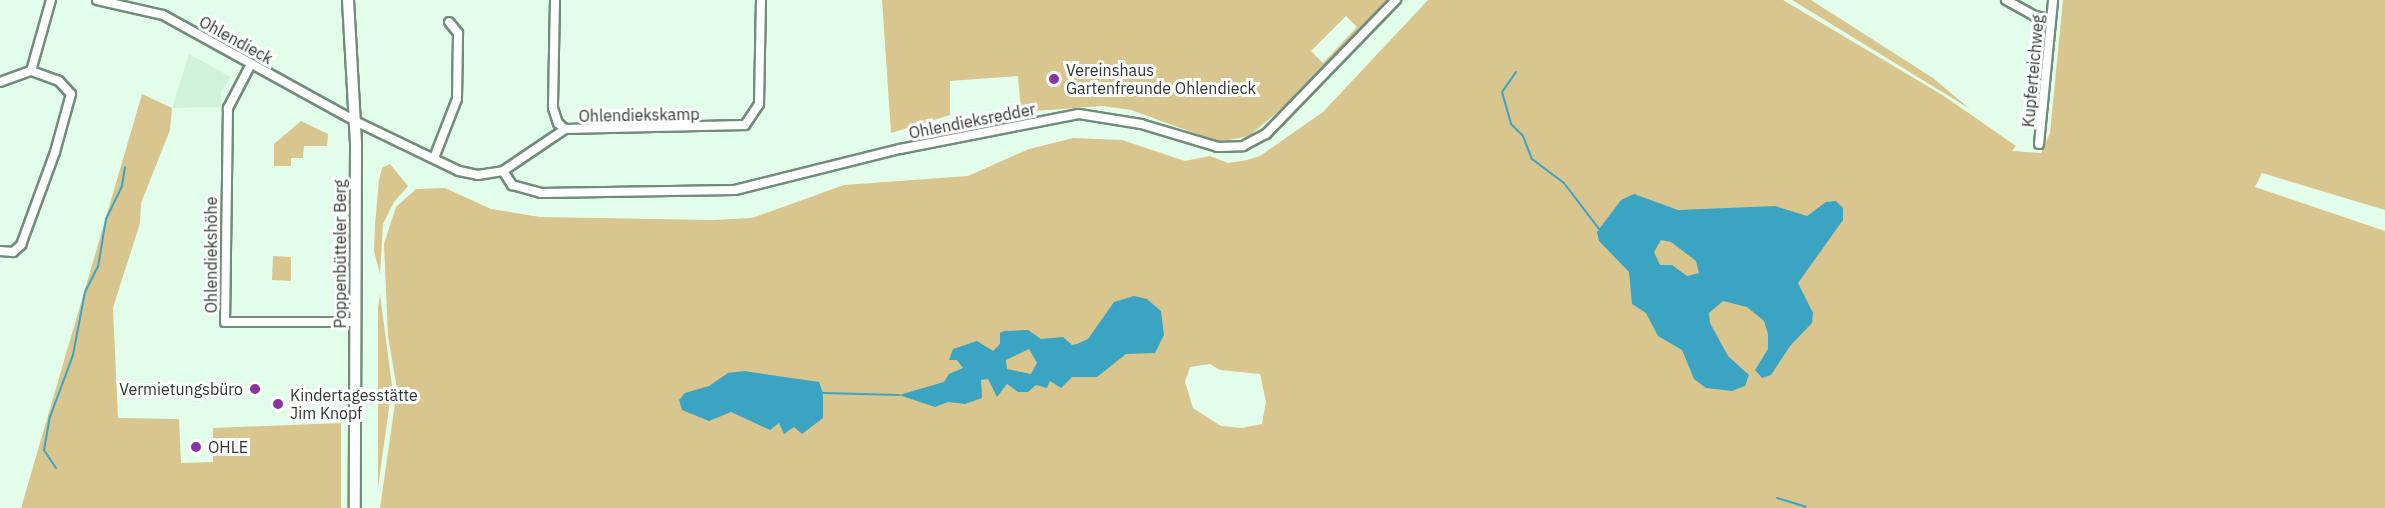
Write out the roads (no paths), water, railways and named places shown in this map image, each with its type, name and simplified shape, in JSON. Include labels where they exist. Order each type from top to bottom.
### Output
[{"type":"main road","name":"Poppenbütteler Berg","points":[[348,0],[355,121],[355,508]]},
{"type":"street","points":[[31,71],[51,0]]},
{"type":"street","name":"Ohlendieck","points":[[97,0],[148,9],[355,121]]},
{"type":"street","points":[[148,9],[149,0]]},
{"type":"street","points":[[555,0],[553,108],[558,123],[565,129]]},
{"type":"street","name":"Ohlendiekskamp","points":[[503,171],[565,129],[745,124],[759,104],[761,0]]},
{"type":"street","name":"Ohlendieksredder","points":[[503,171],[512,185],[541,193],[735,190],[900,149],[1079,114],[1141,124],[1218,147],[1243,146],[1266,134],[1396,0]]},
{"type":"street","points":[[2006,0],[2035,16],[2051,19]]},
{"type":"street","name":"Kupferteichweg","points":[[2039,144],[2053,0]]},
{"type":"street","points":[[434,158],[457,99],[458,33],[449,22]]},
{"type":"street","name":"Ohlendiekshöhe","points":[[251,64],[228,108],[225,322],[356,322]]},
{"type":"street","points":[[0,82],[31,71],[59,81],[70,94],[52,162],[21,245],[13,252],[0,251]]},
{"type":"street","points":[[355,121],[467,173],[503,171]]},
{"type":"water","points":[[1634,194],[1678,210],[1775,206],[1807,216],[1826,202],[1836,201],[1843,208],[1843,220],[1798,283],[1813,313],[1812,323],[1790,346],[1771,375],[1762,378],[1755,370],[1768,349],[1768,334],[1764,321],[1747,307],[1723,301],[1709,313],[1710,323],[1728,356],[1749,375],[1745,386],[1732,391],[1706,388],[1694,379],[1682,350],[1658,336],[1646,313],[1632,304],[1629,272],[1599,241],[1597,232],[1621,200]],"holes":[[[1661,240],[1671,242],[1696,261],[1699,273],[1687,276],[1672,265],[1660,265],[1654,252]]]},
{"type":"water","points":[[1134,296],[1147,299],[1161,311],[1164,335],[1155,353],[1126,354],[1097,377],[1072,377],[1061,388],[1050,381],[1047,388],[1036,385],[1028,392],[1018,392],[1007,384],[997,397],[988,379],[981,380],[982,398],[965,404],[948,402],[935,407],[899,395],[944,382],[949,374],[963,368],[957,360],[949,360],[953,349],[977,341],[993,351],[1000,344],[1000,333],[1004,331],[1028,330],[1041,339],[1063,337],[1072,345],[1077,344],[1088,339],[1114,302]],"holes":[[[1029,349],[1037,363],[1031,374],[1007,369],[1006,360]]]},
{"type":"water","points":[[744,371],[819,382],[823,393],[823,418],[802,434],[794,427],[784,434],[779,423],[770,430],[731,412],[709,421],[682,410],[679,400],[685,393],[709,386],[728,373]]},
{"type":"waterway","points":[[1516,72],[1502,92],[1511,124],[1523,136],[1532,159],[1564,183],[1599,229]]},
{"type":"waterway","points":[[56,468],[44,450],[50,417],[73,355],[85,292],[98,267],[106,219],[122,186],[125,167]]},
{"type":"waterway","points":[[823,393],[899,395]]},
{"type":"waterway","points":[[1777,498],[1806,507]]},
{"type":"place","name":"Vereinshaus Gartenfreunde Ohlendieck","points":[[1054,79]]},
{"type":"place","name":"Vermietungsbüro","points":[[255,389]]},
{"type":"place","name":"Kindertagesstätte Jim Knopf","points":[[278,404]]},
{"type":"place","name":"OHLE","points":[[196,447]]}]
